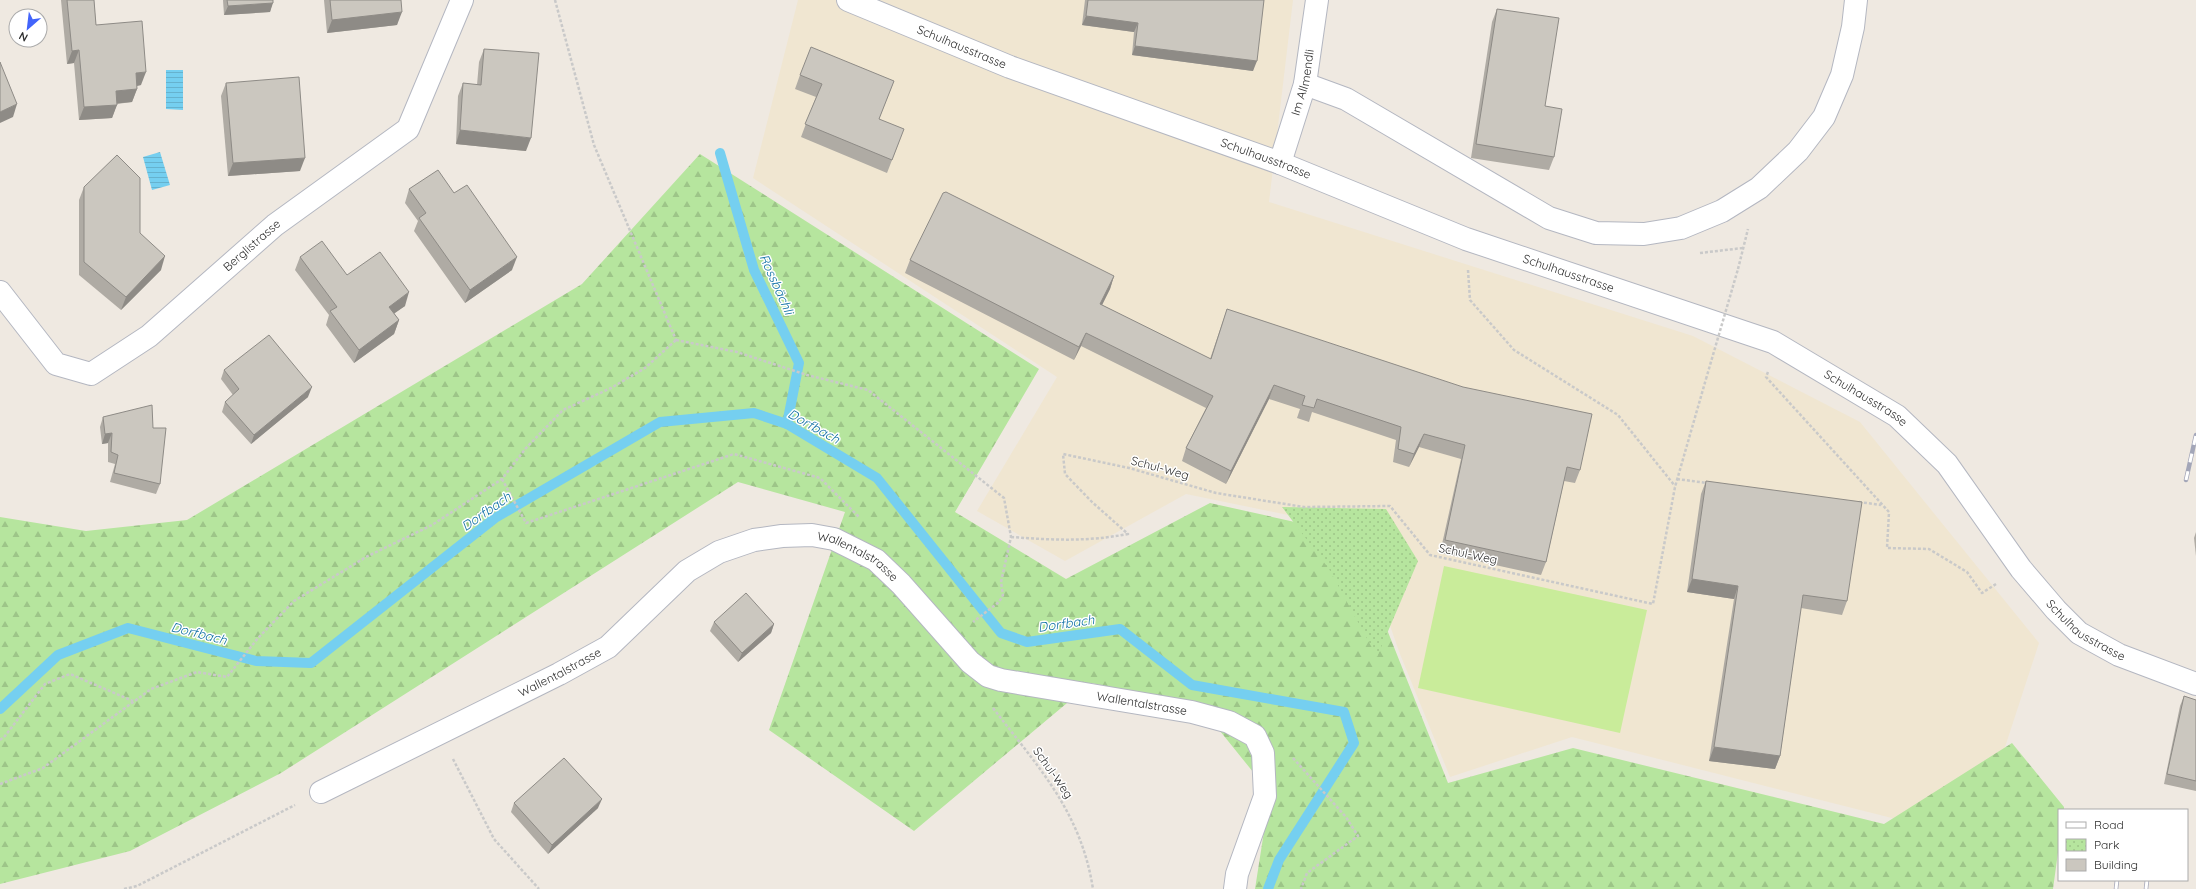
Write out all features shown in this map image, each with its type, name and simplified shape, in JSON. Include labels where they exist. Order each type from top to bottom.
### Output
[{"type":"street","name":"Berglistrasse","points":[[0,292],[56,364],[91,374],[149,336],[275,225],[408,129],[462,0]]},
{"type":"street","name":"Schulhausstrasse","points":[[848,0],[1010,66],[1280,162],[1466,239],[1773,342],[1897,416],[1947,464],[2021,569],[2056,610],[2079,633],[2119,655],[2196,684]]},
{"type":"street","name":"Im Allmendli","points":[[1280,162],[1305,84],[1317,0]]},
{"type":"street","points":[[1305,84],[1346,99],[1549,218],[1596,233],[1644,234],[1681,228],[1722,211],[1759,188],[1798,151],[1824,117],[1842,75],[1853,27],[1856,0]]},
{"type":"street","name":"Wallentalstrasse","points":[[321,792],[559,674],[608,647],[687,571],[719,552],[754,540],[782,536],[812,535],[834,539],[876,560],[901,584],[970,662],[988,676],[1001,680],[1192,712],[1229,722],[1255,736],[1263,753],[1265,796],[1237,874],[1235,889]]},
{"type":"path","points":[[554,0],[594,145],[676,340]]},
{"type":"path","points":[[1466,239],[1470,300],[1514,350],[1618,414],[1675,487]]},
{"type":"path","points":[[1675,487],[1738,269]]},
{"type":"path","points":[[676,340],[737,352],[807,375],[868,390],[1004,498],[1011,538],[1002,582],[1003,595],[999,602],[971,623]]},
{"type":"path","points":[[0,784],[43,768],[151,689],[197,672],[227,677],[253,644],[294,601],[366,557],[432,525],[502,479],[526,448],[563,410],[611,388],[645,368],[676,340]]},
{"type":"path","points":[[1778,345],[1766,376],[1889,512],[1887,548],[1929,549],[1967,572],[1982,593],[2021,569]]},
{"type":"path","points":[[502,479],[526,523],[734,454],[820,478],[853,509],[862,521]]},
{"type":"path","name":"Schul-Weg","points":[[1011,538],[1068,541],[1100,539],[1128,534],[1092,502],[1065,474],[1063,454],[1129,468],[1216,493],[1304,507],[1390,506],[1430,555],[1653,604],[1675,487]]},
{"type":"path","points":[[1677,479],[1715,484]]},
{"type":"path","points":[[1853,502],[1882,505]]},
{"type":"path","points":[[0,740],[5,736],[45,684],[70,674],[133,702]]},
{"type":"path","name":"Schul-Weg","points":[[988,676],[988,701],[1054,787],[1075,823],[1091,874],[1093,889]]},
{"type":"path","points":[[440,734],[494,839],[539,889]]},
{"type":"path","points":[[1294,758],[1346,817],[1358,836],[1307,873],[1301,889]]},
{"type":"path","points":[[124,889],[137,886],[321,792]]},
{"type":"shaded area","points":[[798,0],[1293,0],[1269,202],[1693,336],[1860,422],[2039,643],[1975,839],[1572,737],[1450,777],[1400,654],[1356,529],[1186,494],[1065,561],[977,511],[1057,377],[753,178]]},
{"type":"green space","points":[[700,154],[1039,369],[955,512],[1066,579],[1210,503],[1349,534],[1448,783],[1573,748],[1884,824],[2012,743],[2064,807],[2064,809],[2058,809],[2058,852],[2053,889],[1255,889],[1270,793],[1199,705],[1091,683],[914,831],[769,730],[845,512],[738,482],[281,773],[130,851],[0,884],[0,517],[86,531],[187,520],[582,284]]},
{"type":"green space","points":[[1282,507],[1386,509],[1418,561],[1377,657],[1329,569]]},
{"type":"green space","points":[[1444,566],[1647,610],[1620,733],[1418,688]]},
{"type":"water","points":[[166,70],[183,70],[183,110],[166,109]]},
{"type":"water","points":[[160,152],[170,185],[152,190],[143,157]]},
{"type":"building","points":[[67,0],[94,0],[96,25],[142,21],[146,72],[136,73],[137,89],[116,91],[117,105],[84,107],[79,50],[72,51]]},
{"type":"building","points":[[227,0],[273,0],[273,3],[228,6]]},
{"type":"building","points":[[330,0],[401,0],[402,12],[332,20]]},
{"type":"building","points":[[1088,0],[1264,0],[1257,61],[1135,46],[1138,23],[1086,16]]},
{"type":"building","points":[[1497,9],[1559,18],[1545,106],[1562,109],[1554,157],[1476,144]]},
{"type":"building","points":[[811,47],[894,81],[879,119],[904,129],[892,160],[805,124],[822,84],[800,75]]},
{"type":"building","points":[[484,49],[539,53],[531,138],[460,130],[463,83],[481,85]]},
{"type":"building","points":[[0,62],[17,104],[0,112]]},
{"type":"building","points":[[299,77],[305,158],[233,163],[226,83]]},
{"type":"building","points":[[117,155],[140,178],[140,233],[165,256],[126,297],[84,262],[84,187]]},
{"type":"building","points":[[438,170],[454,193],[467,185],[517,257],[470,290],[419,218],[426,213],[409,189]]},
{"type":"building","points":[[946,192],[1114,276],[1100,304],[1211,359],[1227,309],[1463,387],[1592,414],[1580,470],[1567,467],[1546,562],[1445,540],[1465,445],[1424,434],[1414,454],[1398,449],[1401,427],[1317,399],[1314,408],[1302,405],[1305,396],[1274,385],[1231,471],[1186,448],[1213,396],[1086,333],[1079,347],[910,260],[943,193]]},
{"type":"building","points":[[322,241],[347,275],[380,252],[409,292],[389,307],[399,320],[359,350],[330,311],[337,307],[300,257]]},
{"type":"building","points":[[269,335],[312,387],[254,435],[225,402],[239,389],[224,370]]},
{"type":"building","points":[[152,405],[153,428],[166,428],[160,484],[114,473],[118,455],[111,452],[112,433],[105,434],[103,417]]},
{"type":"building","points":[[1706,481],[1862,502],[1847,601],[1803,595],[1780,756],[1714,747],[1738,586],[1692,579]]},
{"type":"building","points":[[746,593],[774,624],[742,653],[714,622]]},
{"type":"building","points":[[2184,696],[2196,700],[2196,781],[2167,774]]},
{"type":"building","points":[[564,758],[602,799],[552,845],[514,803]]},
{"type":"waterway","name":"Rossbächli","points":[[720,153],[754,270],[799,363],[787,424]]},
{"type":"waterway","name":"Dorfbach","points":[[0,709],[58,655],[128,628],[256,661],[311,663],[495,518],[660,422],[754,413],[787,424],[877,478],[1001,633],[1027,642],[1120,629],[1192,685],[1344,712],[1354,743],[1279,860],[1268,889]]},
{"type":"railway","points":[[2186,480],[2196,435]]},
{"type":"railway","points":[[2116,889],[2117,881]]},
{"type":"railway","points":[[2146,889],[2147,881]]}]
